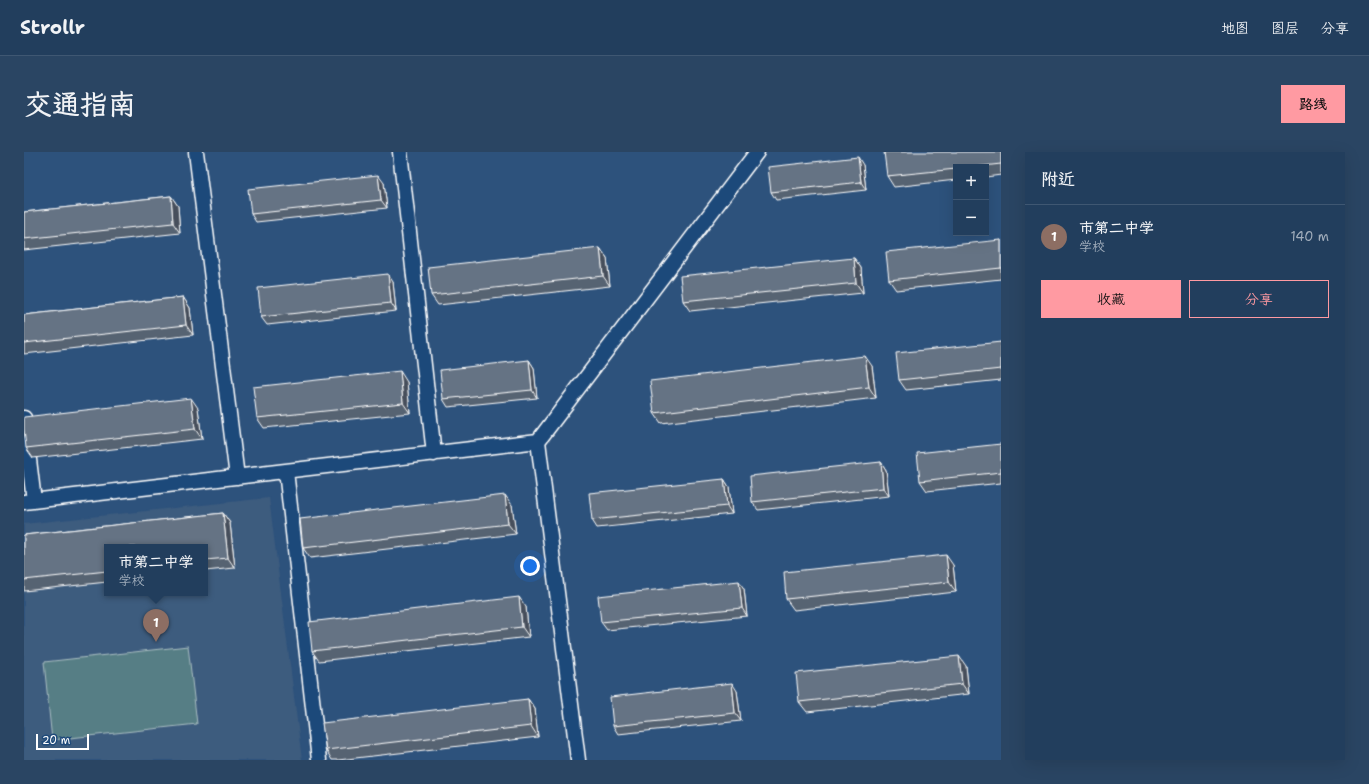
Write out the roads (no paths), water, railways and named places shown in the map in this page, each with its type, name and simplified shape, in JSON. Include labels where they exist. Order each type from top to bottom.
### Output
[{"type":"street","points":[[196,152],[237,477]]},
{"type":"street","points":[[400,152],[434,454]]},
{"type":"street","points":[[578,760],[538,441],[757,152]]},
{"type":"street","points":[[24,418],[29,502],[538,441]]},
{"type":"street","points":[[286,471],[318,760]]},
{"type":"place","name":"市第二中学","points":[[156,642]]}]
